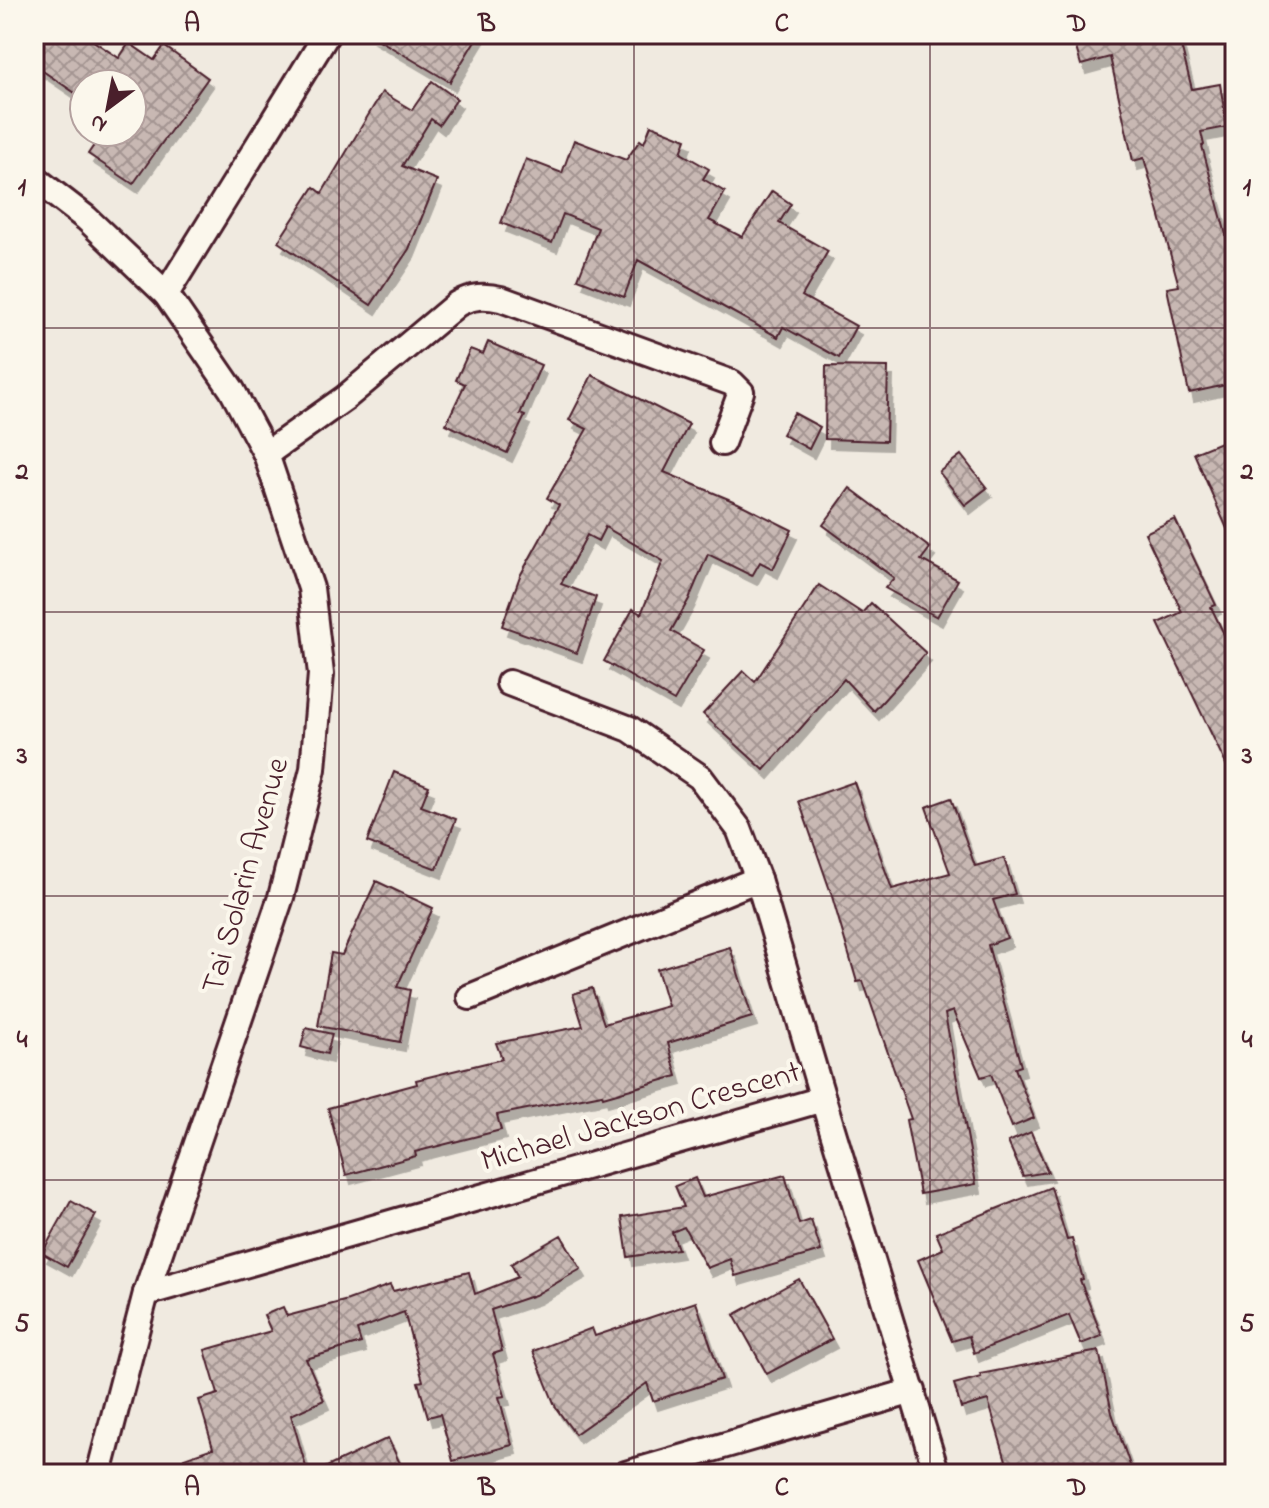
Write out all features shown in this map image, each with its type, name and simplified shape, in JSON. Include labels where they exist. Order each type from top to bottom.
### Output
[{"type":"street","points":[[166,294],[317,37]]},
{"type":"street","name":"Tai Solarin Avenue","points":[[34,178],[86,218],[166,294],[232,390],[266,454],[311,588],[321,674],[313,769],[281,897],[146,1293],[99,1474]]},
{"type":"street","points":[[266,454],[345,398],[457,304],[471,297],[486,295],[732,383],[741,392],[722,443]]},
{"type":"street","points":[[509,683],[630,729],[700,777],[739,829],[758,879],[823,1099]]},
{"type":"street","points":[[470,997],[758,879]]},
{"type":"street","name":"Michael Jackson Crescent","points":[[146,1293],[823,1099],[937,1474]]},
{"type":"street","points":[[626,1474],[913,1391]]},
{"type":"building","points":[[34,34],[83,34],[119,58],[129,43],[154,60],[164,46],[208,78],[133,184],[88,154],[92,148],[148,148],[148,68],[68,68],[68,88],[34,65]]},
{"type":"building","points":[[369,34],[479,34],[450,82]]},
{"type":"building","points":[[1072,34],[1178,34],[1192,89],[1220,84],[1227,127],[1201,132],[1202,146],[1235,268],[1235,383],[1189,393],[1167,288],[1179,286],[1144,158],[1133,161],[1110,57],[1081,65]]},
{"type":"building","points":[[432,81],[457,99],[439,125],[431,119],[402,166],[437,180],[409,249],[371,305],[278,242],[314,187],[322,193],[382,92],[412,110]]},
{"type":"building","points":[[651,125],[686,139],[681,153],[709,169],[703,179],[725,192],[709,220],[742,237],[772,191],[791,204],[779,223],[828,251],[802,296],[856,326],[839,358],[783,327],[778,337],[638,260],[624,297],[578,279],[598,228],[563,214],[552,243],[501,223],[526,159],[562,173],[574,140],[626,160],[640,140],[644,143]]},
{"type":"building","points":[[488,342],[541,365],[520,414],[525,416],[507,453],[446,424],[465,384],[456,380],[470,349],[483,354]]},
{"type":"building","points":[[826,366],[888,367],[886,441],[825,439]]},
{"type":"building","points":[[592,375],[689,424],[664,472],[792,530],[773,569],[760,562],[752,576],[708,554],[671,631],[704,650],[674,701],[604,661],[633,609],[641,614],[663,561],[605,527],[598,541],[587,535],[561,584],[596,597],[577,653],[502,626],[520,576],[559,505],[547,498],[587,429],[569,420]]},
{"type":"building","points":[[794,413],[820,427],[809,449],[782,434]]},
{"type":"building","points":[[1235,436],[1235,547],[1194,453]]},
{"type":"building","points":[[961,455],[987,488],[965,505],[939,472]]},
{"type":"building","points":[[850,488],[930,548],[921,560],[958,580],[937,617],[885,588],[894,578],[823,525]]},
{"type":"building","points":[[1175,519],[1216,605],[1211,607],[1235,657],[1235,783],[1158,623],[1182,612],[1145,533]]},
{"type":"building","points":[[819,585],[862,613],[871,603],[926,653],[874,711],[844,679],[764,770],[703,714],[743,671],[755,682]]},
{"type":"building","points":[[394,772],[429,786],[421,806],[456,819],[437,869],[367,842]]},
{"type":"building","points":[[854,782],[892,889],[950,873],[926,807],[951,798],[975,866],[1004,858],[1015,894],[993,900],[1007,938],[988,945],[1021,1066],[1015,1068],[1034,1118],[1012,1127],[991,1074],[981,1077],[953,1011],[945,1014],[976,1184],[920,1194],[906,1120],[911,1119],[863,981],[857,982],[799,801]]},
{"type":"building","points":[[376,881],[433,908],[397,987],[410,990],[400,1042],[318,1026],[331,953],[342,955]]},
{"type":"building","points":[[730,947],[752,1017],[668,1043],[677,1076],[603,1097],[602,1094],[497,1115],[501,1130],[415,1152],[416,1156],[346,1175],[328,1108],[417,1084],[416,1080],[502,1059],[496,1043],[583,1026],[573,994],[592,988],[604,1024],[668,1006],[657,969]]},
{"type":"building","points":[[306,1028],[332,1034],[327,1054],[301,1047]]},
{"type":"building","points":[[1031,1132],[1048,1172],[1023,1176],[1008,1142]]},
{"type":"building","points":[[785,1175],[799,1224],[811,1220],[821,1251],[735,1276],[730,1259],[707,1268],[684,1227],[672,1232],[678,1249],[628,1257],[622,1217],[684,1207],[675,1186],[695,1178],[703,1197]]},
{"type":"building","points":[[1051,1187],[1067,1240],[1072,1239],[1083,1279],[1080,1280],[1102,1336],[1081,1344],[1069,1315],[974,1353],[969,1336],[952,1341],[918,1260],[943,1249],[936,1233]]},
{"type":"building","points":[[71,1201],[96,1215],[67,1267],[42,1253]]},
{"type":"building","points":[[561,1235],[581,1269],[535,1295],[491,1310],[502,1351],[493,1354],[505,1396],[499,1397],[512,1445],[453,1461],[440,1414],[428,1417],[418,1382],[423,1381],[404,1312],[357,1330],[361,1343],[306,1359],[324,1400],[291,1415],[308,1474],[190,1474],[184,1458],[213,1448],[199,1400],[218,1394],[205,1350],[271,1331],[264,1315],[283,1307],[287,1316],[390,1285],[393,1291],[469,1272],[475,1294],[518,1277],[511,1264]]},
{"type":"building","points":[[799,1279],[832,1339],[767,1374],[734,1315]]},
{"type":"building","points":[[696,1302],[722,1379],[653,1401],[647,1383],[575,1434],[556,1408],[533,1351],[592,1328],[595,1336]]},
{"type":"building","points":[[1099,1351],[1112,1413],[1133,1474],[1010,1474],[988,1400],[961,1408],[954,1384],[981,1377],[980,1374]]},
{"type":"building","points":[[388,1438],[405,1474],[312,1474]]}]
